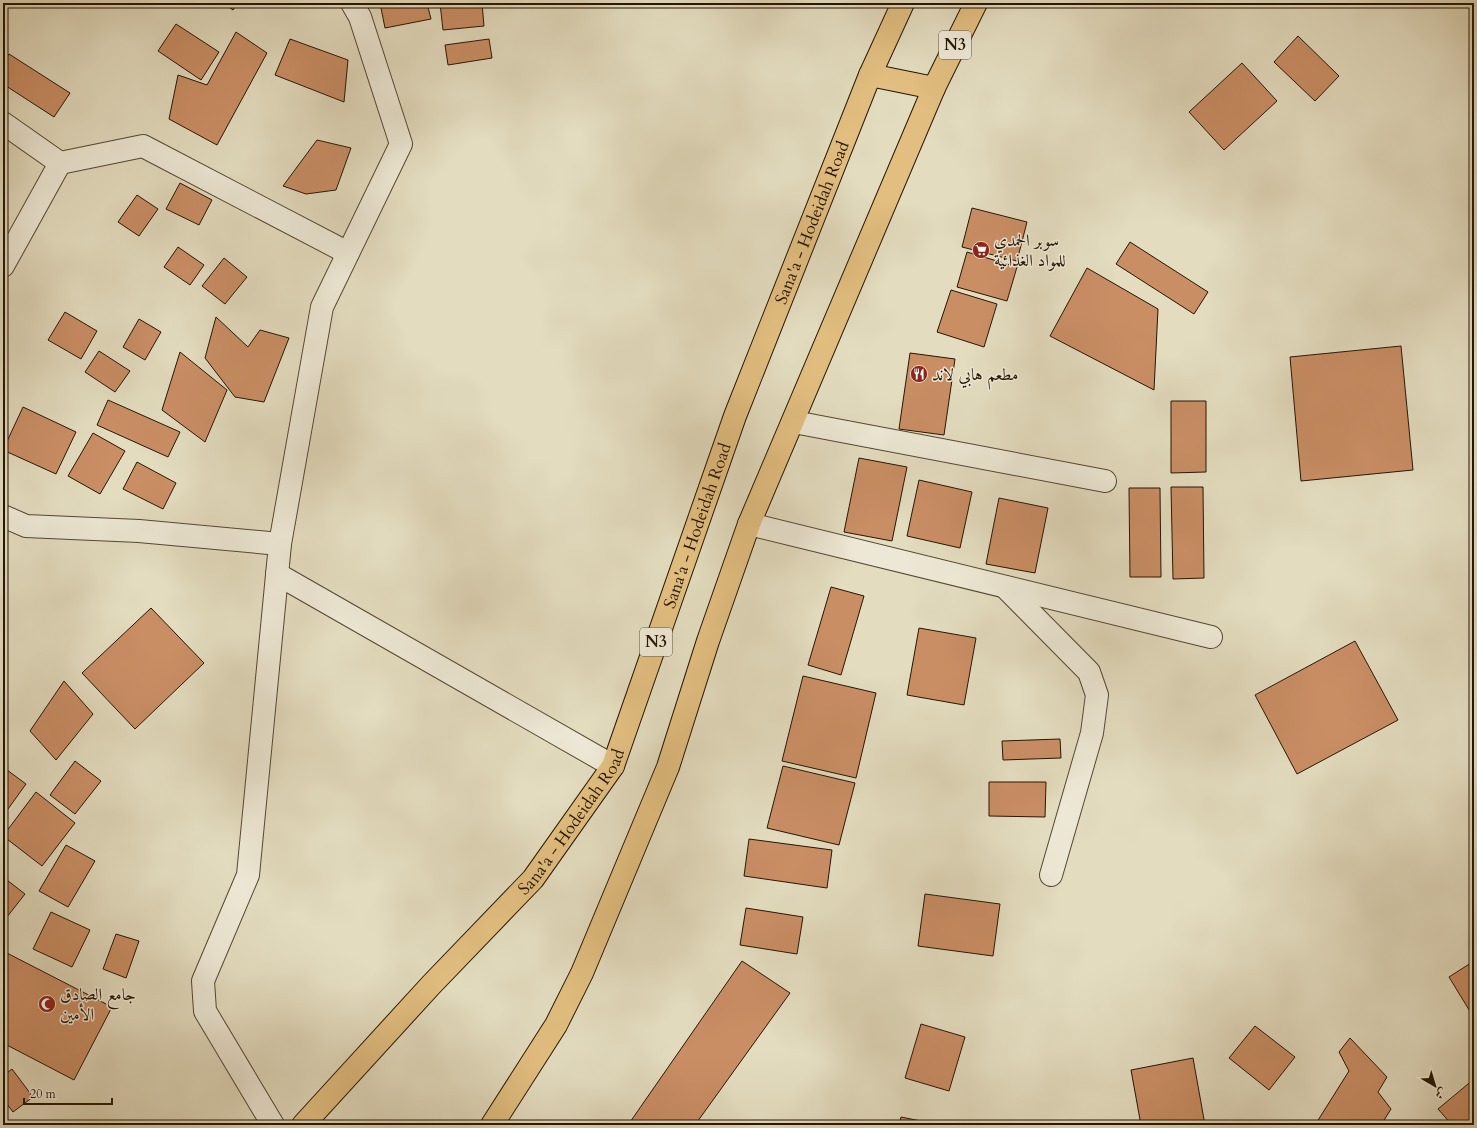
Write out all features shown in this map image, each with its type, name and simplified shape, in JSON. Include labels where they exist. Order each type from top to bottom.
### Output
[{"type":"main road","name":"Sana'a - Hodeidah Road","points":[[303,1125],[431,985],[533,879],[613,766],[736,416],[870,75],[903,3]]},
{"type":"main road","name":"N3","points":[[496,1124],[556,1025],[582,973],[668,767],[708,641],[749,524],[794,422],[934,88],[976,3]]},
{"type":"main road","points":[[870,75],[934,88]]},
{"type":"street","points":[[273,1125],[205,1011],[204,981],[248,875],[280,544],[322,307],[401,144],[360,17],[352,3]]},
{"type":"street","points":[[3,123],[60,163],[143,146],[348,253]]},
{"type":"street","points":[[3,266],[60,163]]},
{"type":"street","points":[[794,422],[1105,481]]},
{"type":"street","points":[[3,516],[26,526],[139,531],[280,544]]},
{"type":"street","points":[[749,524],[1212,637]]},
{"type":"street","points":[[277,574],[613,766]]},
{"type":"street","points":[[1005,587],[1089,672],[1097,695],[1092,733],[1051,875]]},
{"type":"building","points":[[223,3],[238,3],[233,10]]},
{"type":"building","points":[[380,3],[427,3],[431,19],[385,28]]},
{"type":"building","points":[[440,3],[482,3],[484,26],[443,30]]},
{"type":"building","points":[[176,24],[219,52],[201,80],[158,51]]},
{"type":"building","points":[[236,32],[267,53],[217,145],[169,119],[178,75],[207,85]]},
{"type":"building","points":[[1298,36],[1339,76],[1315,101],[1274,62]]},
{"type":"building","points":[[290,39],[348,60],[344,102],[275,75]]},
{"type":"building","points":[[489,39],[492,58],[448,65],[445,45]]},
{"type":"building","points":[[9,54],[70,93],[54,117],[3,84],[3,63]]},
{"type":"building","points":[[1242,63],[1277,101],[1224,150],[1189,112]]},
{"type":"building","points":[[317,140],[351,148],[336,190],[306,194],[283,186]]},
{"type":"building","points":[[180,183],[212,200],[199,225],[166,209]]},
{"type":"building","points":[[137,195],[158,209],[139,236],[118,222]]},
{"type":"building","points":[[972,208],[1027,222],[1017,261],[962,247]]},
{"type":"building","points":[[1130,242],[1208,292],[1194,314],[1116,264]]},
{"type":"building","points":[[178,247],[204,265],[190,285],[164,267]]},
{"type":"building","points":[[967,252],[1017,267],[1007,301],[957,287]]},
{"type":"building","points":[[224,258],[247,277],[225,304],[202,286]]},
{"type":"building","points":[[1087,268],[1158,309],[1154,390],[1050,336]]},
{"type":"building","points":[[951,290],[997,304],[984,347],[937,332]]},
{"type":"building","points":[[65,312],[97,331],[81,359],[48,340]]},
{"type":"building","points":[[216,317],[248,347],[260,330],[289,338],[264,402],[235,397],[205,358]]},
{"type":"building","points":[[139,319],[161,332],[145,360],[123,347]]},
{"type":"building","points":[[1401,346],[1413,470],[1301,481],[1290,357]]},
{"type":"building","points":[[99,351],[130,371],[115,392],[85,372]]},
{"type":"building","points":[[180,352],[227,390],[205,442],[162,410]]},
{"type":"building","points":[[910,353],[955,359],[944,435],[899,429]]},
{"type":"building","points":[[108,400],[180,432],[168,457],[97,425]]},
{"type":"building","points":[[1171,401],[1206,401],[1206,472],[1171,473]]},
{"type":"building","points":[[23,407],[76,432],[56,474],[3,450]]},
{"type":"building","points":[[93,433],[125,451],[100,494],[68,476]]},
{"type":"building","points":[[859,458],[907,467],[892,541],[844,532]]},
{"type":"building","points":[[137,462],[176,483],[163,509],[123,489]]},
{"type":"building","points":[[919,480],[972,492],[960,548],[907,536]]},
{"type":"building","points":[[1171,487],[1203,487],[1204,578],[1173,579]]},
{"type":"building","points":[[1129,488],[1160,488],[1161,577],[1130,577]]},
{"type":"building","points":[[999,498],[1048,508],[1035,573],[986,564]]},
{"type":"building","points":[[831,587],[864,596],[841,675],[808,665]]},
{"type":"building","points":[[151,608],[204,663],[135,729],[82,673]]},
{"type":"building","points":[[919,628],[976,638],[964,705],[907,695]]},
{"type":"building","points":[[1355,641],[1398,720],[1297,774],[1255,695]]},
{"type":"building","points":[[803,676],[876,693],[856,778],[782,761]]},
{"type":"building","points":[[64,681],[93,714],[56,760],[30,731]]},
{"type":"building","points":[[1060,739],[1061,758],[1003,760],[1002,741]]},
{"type":"building","points":[[75,761],[101,781],[75,814],[50,795]]},
{"type":"building","points":[[783,766],[855,783],[839,845],[767,828]]},
{"type":"building","points":[[3,767],[26,784],[3,816]]},
{"type":"building","points":[[989,782],[1046,782],[1045,817],[989,816]]},
{"type":"building","points":[[36,792],[75,823],[42,866],[3,836]]},
{"type":"building","points":[[749,839],[832,850],[827,888],[744,876]]},
{"type":"building","points":[[66,845],[95,861],[68,907],[39,891]]},
{"type":"building","points":[[3,877],[25,894],[3,922]]},
{"type":"building","points":[[925,894],[1000,904],[993,956],[918,946]]},
{"type":"building","points":[[746,908],[803,917],[797,954],[740,945]]},
{"type":"building","points":[[51,912],[90,930],[72,967],[33,949]]},
{"type":"building","points":[[116,934],[139,941],[126,978],[103,969]]},
{"type":"building","points":[[3,951],[112,1007],[74,1080],[3,1043]]},
{"type":"building","points":[[742,961],[790,993],[695,1125],[628,1125]]},
{"type":"building","points":[[1474,961],[1474,1018],[1449,977]]},
{"type":"building","points":[[921,1024],[965,1037],[949,1091],[905,1078]]},
{"type":"building","points":[[1255,1026],[1295,1057],[1269,1090],[1229,1058]]},
{"type":"building","points":[[1350,1038],[1387,1077],[1378,1092],[1391,1109],[1381,1125],[1315,1125],[1349,1071],[1339,1052]]},
{"type":"building","points":[[1193,1058],[1205,1125],[1141,1125],[1131,1070]]},
{"type":"building","points":[[12,1069],[33,1097],[13,1112],[3,1099],[3,1076]]},
{"type":"building","points":[[1474,1079],[1474,1125],[1452,1125],[1438,1109]]},
{"type":"building","points":[[901,1117],[941,1125],[899,1125]]},
{"type":"place","name":"سوبر الحمدي للمواد الغذائية","points":[[981,250]]},
{"type":"place","name":"مطعم هابي لاند","points":[[919,374]]},
{"type":"place","name":"جامع الصادق الأمين","points":[[47,1004]]}]
